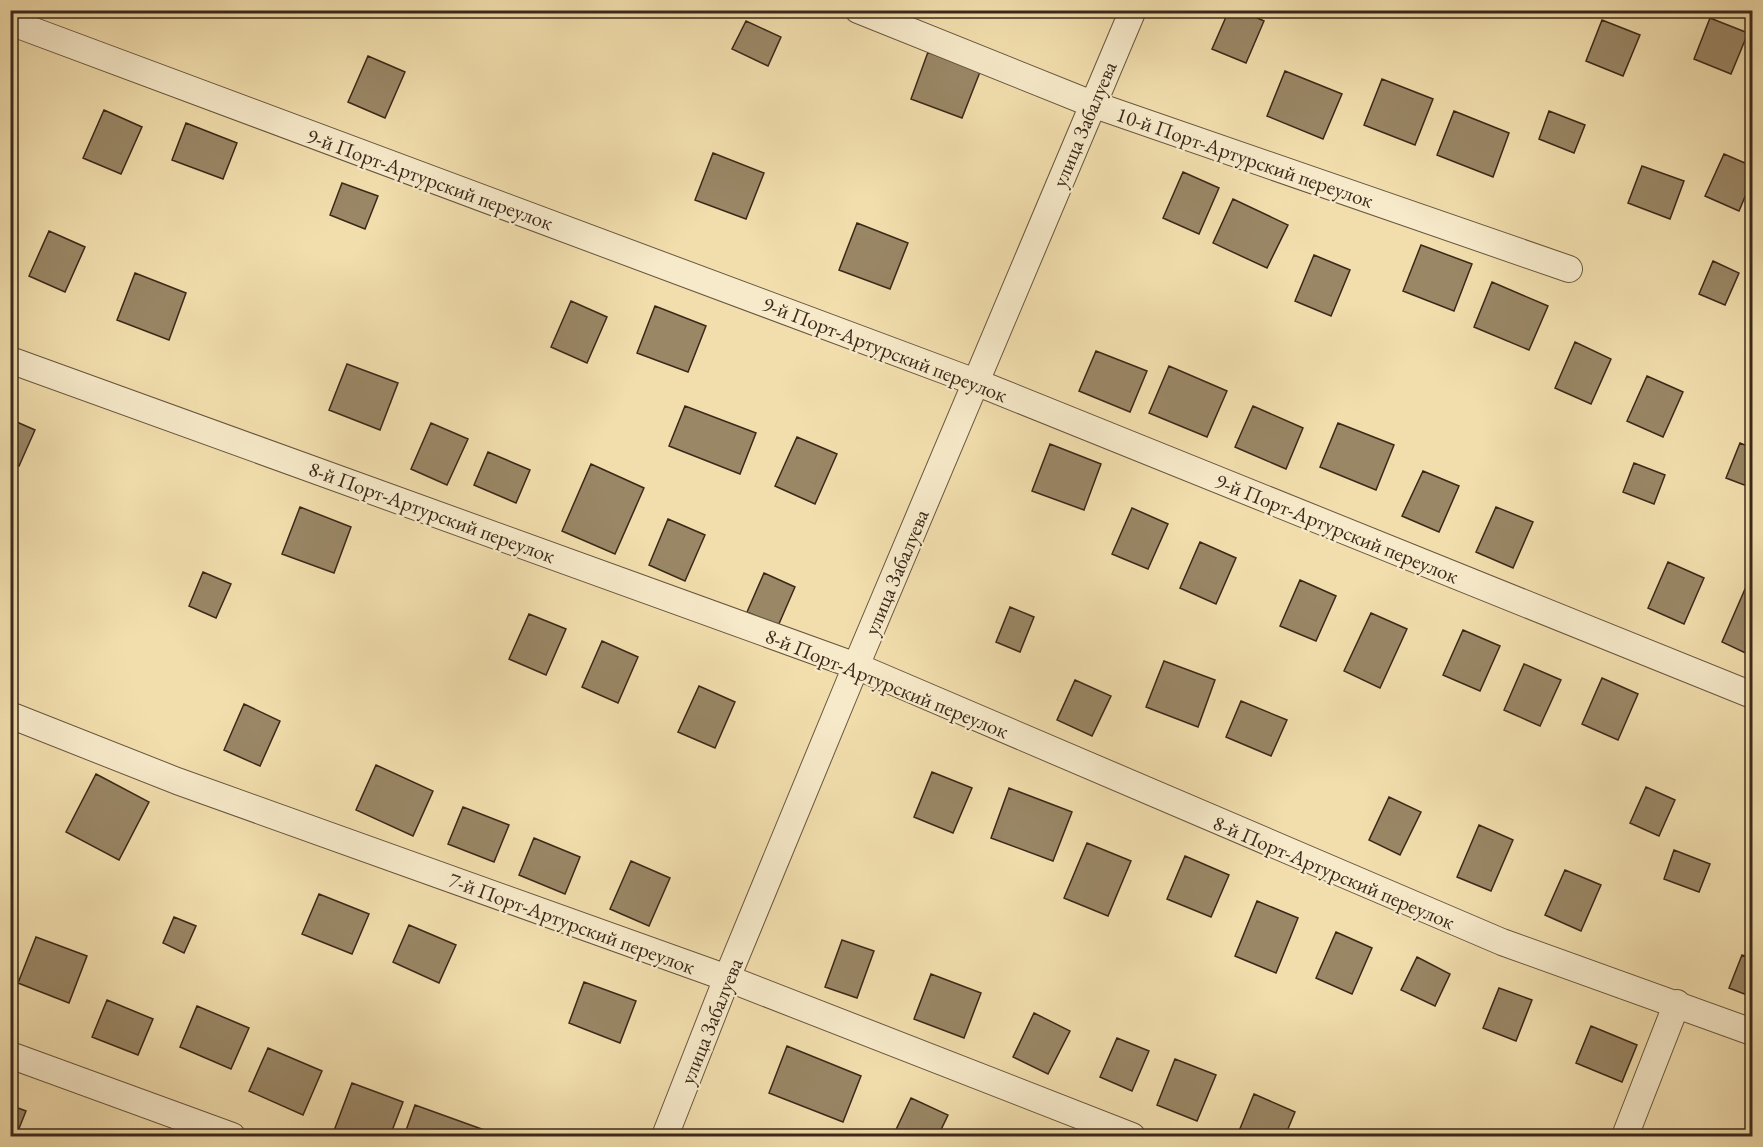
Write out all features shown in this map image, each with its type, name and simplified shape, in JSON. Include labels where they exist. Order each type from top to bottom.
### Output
[{"type":"street","name":"10-й Порт-Артурский переулок","points":[[858,10],[1092,104],[1569,269]]},
{"type":"street","name":"улица Забалуева","points":[[666,1137],[727,978],[856,666],[978,383],[1133,10]]},
{"type":"street","name":"9-й Порт-Артурский переулок","points":[[10,22],[978,383],[1752,695]]},
{"type":"street","name":"8-й Порт-Артурский переулок","points":[[10,360],[856,666],[1502,942],[1752,1032]]},
{"type":"street","name":"7-й Порт-Артурский переулок","points":[[10,715],[177,781],[727,978],[1132,1137]]},
{"type":"street","points":[[1625,1137],[1677,1004]]},
{"type":"street","points":[[10,1055],[232,1137]]},
{"type":"building","points":[[1229,10],[1240,10],[1264,21],[1246,63],[1212,49]]},
{"type":"building","points":[[1710,18],[1748,33],[1731,74],[1694,59]]},
{"type":"building","points":[[1602,20],[1640,35],[1623,76],[1586,61]]},
{"type":"building","points":[[746,21],[781,37],[768,66],[732,49]]},
{"type":"building","points":[[928,52],[980,72],[962,118],[911,99]]},
{"type":"building","points":[[368,56],[405,72],[385,118],[348,102]]},
{"type":"building","points":[[1285,71],[1342,94],[1323,139],[1267,116]]},
{"type":"building","points":[[1382,79],[1433,99],[1415,145],[1364,125]]},
{"type":"building","points":[[104,110],[142,127],[121,174],[83,158]]},
{"type":"building","points":[[1454,111],[1509,133],[1493,177],[1437,155]]},
{"type":"building","points":[[1549,111],[1585,125],[1574,153],[1539,139]]},
{"type":"building","points":[[186,123],[237,143],[223,179],[172,160]]},
{"type":"building","points":[[713,153],[764,173],[746,219],[695,200]]},
{"type":"building","points":[[1724,154],[1752,166],[1752,180],[1739,211],[1705,196]]},
{"type":"building","points":[[1642,166],[1684,181],[1670,219],[1628,203]]},
{"type":"building","points":[[1183,172],[1219,188],[1199,234],[1163,218]]},
{"type":"building","points":[[342,183],[378,196],[365,229],[330,215]]},
{"type":"building","points":[[1233,199],[1288,225],[1267,268],[1213,243]]},
{"type":"building","points":[[857,223],[908,243],[890,289],[839,270]]},
{"type":"building","points":[[49,231],[85,247],[65,292],[29,276]]},
{"type":"building","points":[[1421,245],[1472,264],[1454,311],[1403,291]]},
{"type":"building","points":[[1314,255],[1350,270],[1331,316],[1295,301]]},
{"type":"building","points":[[1713,261],[1739,273],[1725,305],[1699,294]]},
{"type":"building","points":[[135,273],[186,293],[169,340],[117,320]]},
{"type":"building","points":[[1492,282],[1548,306],[1529,350],[1474,327]]},
{"type":"building","points":[[571,301],[607,317],[587,363],[551,347]]},
{"type":"building","points":[[655,306],[706,326],[688,372],[637,353]]},
{"type":"building","points":[[1575,342],[1611,359],[1591,404],[1555,388]]},
{"type":"building","points":[[1096,351],[1147,371],[1130,412],[1079,391]]},
{"type":"building","points":[[347,364],[398,383],[380,430],[329,410]]},
{"type":"building","points":[[1169,366],[1227,391],[1207,437],[1149,413]]},
{"type":"building","points":[[1647,376],[1683,392],[1663,437],[1627,421]]},
{"type":"building","points":[[685,406],[756,433],[740,474],[669,446]]},
{"type":"building","points":[[1253,406],[1303,428],[1286,469],[1235,447]]},
{"type":"building","points":[[10,419],[35,430],[19,466],[10,462]]},
{"type":"building","points":[[431,423],[468,439],[447,485],[411,469]]},
{"type":"building","points":[[1338,423],[1394,445],[1376,490],[1320,467]]},
{"type":"building","points":[[797,437],[837,454],[815,504],[775,486]]},
{"type":"building","points":[[1740,443],[1752,448],[1752,488],[1726,478]]},
{"type":"building","points":[[1050,444],[1101,464],[1084,510],[1032,491]]},
{"type":"building","points":[[488,452],[530,470],[516,503],[474,485]]},
{"type":"building","points":[[1634,463],[1665,475],[1654,504],[1623,492]]},
{"type":"building","points":[[591,464],[644,488],[615,554],[562,531]]},
{"type":"building","points":[[1423,471],[1459,486],[1439,532],[1402,516]]},
{"type":"building","points":[[300,507],[351,527],[334,573],[282,554]]},
{"type":"building","points":[[1496,507],[1533,522],[1513,568],[1476,552]]},
{"type":"building","points":[[1132,508],[1168,524],[1148,569],[1112,554]]},
{"type":"building","points":[[668,519],[705,535],[685,581],[649,565]]},
{"type":"building","points":[[1200,542],[1236,558],[1216,604],[1180,588]]},
{"type":"building","points":[[1668,562],[1704,578],[1684,624],[1648,608]]},
{"type":"building","points":[[203,572],[231,584],[216,618],[189,606]]},
{"type":"building","points":[[764,573],[795,587],[778,626],[747,612]]},
{"type":"building","points":[[1300,580],[1336,596],[1316,641],[1280,626]]},
{"type":"building","points":[[1745,589],[1752,593],[1752,656],[1722,642]]},
{"type":"building","points":[[1010,607],[1034,617],[1020,652],[996,642]]},
{"type":"building","points":[[1371,613],[1407,629],[1380,688],[1344,671]]},
{"type":"building","points":[[529,614],[566,629],[546,675],[509,659]]},
{"type":"building","points":[[1463,630],[1500,646],[1480,691],[1443,675]]},
{"type":"building","points":[[602,641],[638,657],[618,703],[582,687]]},
{"type":"building","points":[[1164,661],[1215,680],[1198,727],[1146,707]]},
{"type":"building","points":[[1524,664],[1561,680],[1540,726],[1504,710]]},
{"type":"building","points":[[1602,678],[1638,694],[1618,740],[1582,724]]},
{"type":"building","points":[[1075,680],[1111,696],[1092,736],[1057,720]]},
{"type":"building","points":[[699,686],[735,702],[715,748],[678,732]]},
{"type":"building","points":[[1241,701],[1287,720],[1271,756],[1226,737]]},
{"type":"building","points":[[244,704],[280,721],[260,766],[224,750]]},
{"type":"building","points":[[376,765],[433,791],[413,836],[356,810]]},
{"type":"building","points":[[932,772],[972,788],[953,833],[914,817]]},
{"type":"building","points":[[96,774],[149,802],[119,860],[66,832]]},
{"type":"building","points":[[1646,787],[1675,800],[1659,836],[1630,823]]},
{"type":"building","points":[[1009,788],[1072,812],[1053,861],[991,838]]},
{"type":"building","points":[[1389,797],[1421,812],[1400,855],[1369,840]]},
{"type":"building","points":[[463,807],[509,825],[494,862],[448,844]]},
{"type":"building","points":[[1479,825],[1513,840],[1491,891],[1457,877]]},
{"type":"building","points":[[534,838],[580,857],[565,894],[519,875]]},
{"type":"building","points":[[1087,843],[1131,861],[1108,916],[1064,898]]},
{"type":"building","points":[[1674,850],[1710,864],[1699,892],[1664,879]]},
{"type":"building","points":[[1185,856],[1229,875],[1211,917],[1167,899]]},
{"type":"building","points":[[631,861],[670,878],[649,926],[610,909]]},
{"type":"building","points":[[1565,870],[1601,885],[1581,931],[1545,915]]},
{"type":"building","points":[[319,894],[369,914],[352,954],[302,934]]},
{"type":"building","points":[[1257,901],[1298,918],[1276,973],[1235,956]]},
{"type":"building","points":[[174,917],[196,926],[184,953],[163,943]]},
{"type":"building","points":[[409,925],[456,945],[439,983],[393,962]]},
{"type":"building","points":[[1336,932],[1372,948],[1352,994],[1316,978]]},
{"type":"building","points":[[36,937],[87,956],[69,1003],[18,983]]},
{"type":"building","points":[[842,940],[874,951],[857,998],[825,987]]},
{"type":"building","points":[[1742,955],[1752,959],[1752,997],[1729,988]]},
{"type":"building","points":[[1417,957],[1450,974],[1435,1006],[1401,990]]},
{"type":"building","points":[[931,974],[981,993],[964,1038],[914,1019]]},
{"type":"building","points":[[584,982],[636,1001],[620,1043],[569,1023]]},
{"type":"building","points":[[1499,988],[1532,1000],[1516,1041],[1483,1028]]},
{"type":"building","points":[[107,1000],[153,1019],[138,1055],[92,1037]]},
{"type":"building","points":[[197,1006],[249,1028],[231,1069],[180,1047]]},
{"type":"building","points":[[1034,1013],[1070,1031],[1048,1074],[1013,1057]]},
{"type":"building","points":[[1591,1026],[1637,1045],[1622,1082],[1576,1063]]},
{"type":"building","points":[[1117,1038],[1149,1051],[1132,1091],[1100,1077]]},
{"type":"building","points":[[787,1046],[861,1076],[843,1122],[769,1093]]},
{"type":"building","points":[[268,1048],[322,1071],[303,1115],[249,1091]]},
{"type":"building","points":[[1175,1059],[1216,1075],[1197,1121],[1157,1105]]},
{"type":"building","points":[[352,1083],[403,1102],[390,1136],[332,1136]]},
{"type":"building","points":[[1254,1094],[1295,1112],[1285,1136],[1237,1136]]},
{"type":"building","points":[[911,1098],[948,1115],[938,1136],[893,1136]]},
{"type":"building","points":[[10,1105],[26,1111],[16,1136],[10,1136]]},
{"type":"building","points":[[415,1105],[501,1136],[404,1136]]}]
